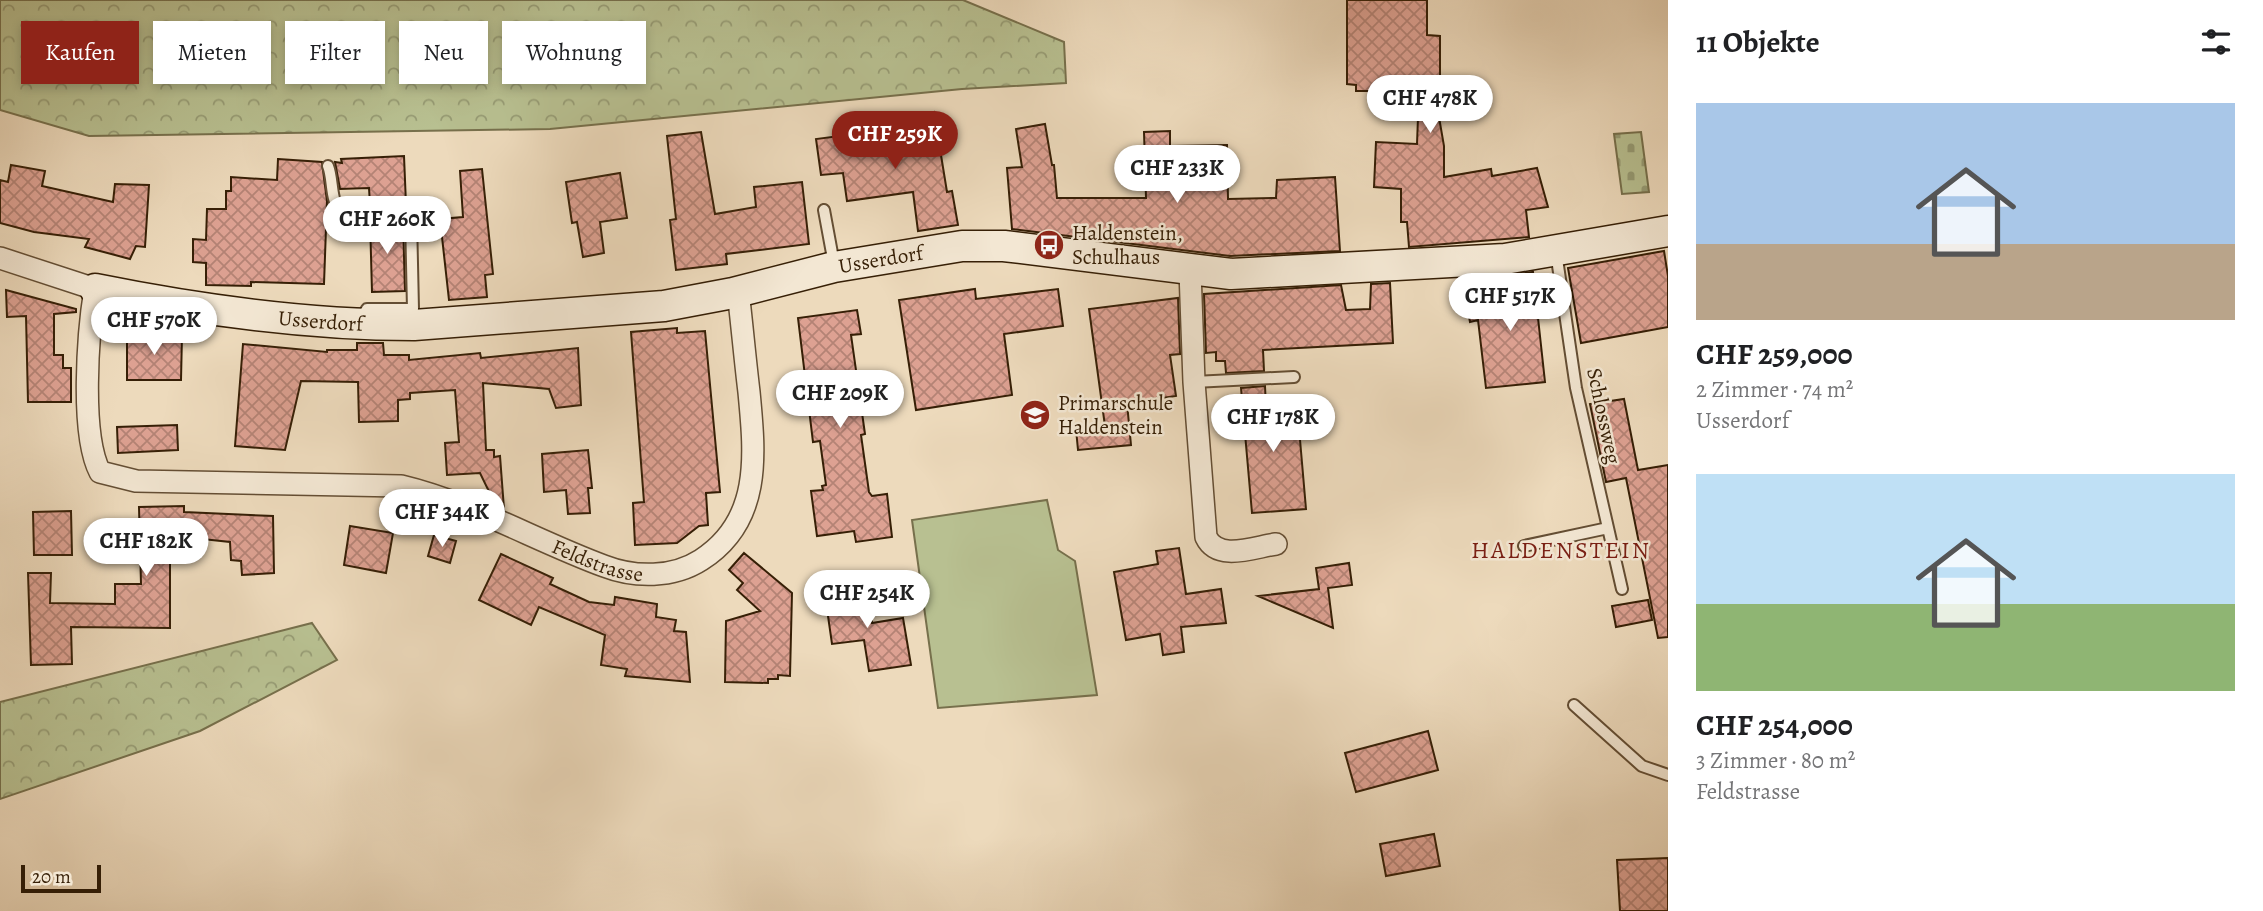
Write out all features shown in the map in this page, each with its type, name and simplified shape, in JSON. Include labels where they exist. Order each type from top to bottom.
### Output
[{"type":"street","name":"Usserdorf","points":[[95,289],[165,303],[359,324],[414,325],[650,307],[738,292],[835,267],[926,250],[1003,246],[1231,274],[1505,259],[1668,231]]},
{"type":"street","points":[[0,258],[95,289]]},
{"type":"street","points":[[1190,271],[1194,382],[1206,537],[1210,544],[1227,552],[1276,544]]},
{"type":"street","name":"Feldstrasse","points":[[95,289],[89,344],[92,452],[100,472],[136,481],[401,486],[440,496],[607,568],[645,575],[674,573],[694,565],[721,543],[740,521],[751,491],[755,451],[738,292]]},
{"type":"lane","points":[[328,166],[333,179],[335,204],[343,213],[402,211],[411,218],[412,309],[367,309],[359,324]]},
{"type":"lane","points":[[824,210],[835,267]]},
{"type":"lane","name":"Schlossweg","points":[[1556,249],[1576,388],[1622,589]]},
{"type":"lane","points":[[1194,382],[1294,377]]},
{"type":"lane","points":[[1524,546],[1608,528]]},
{"type":"lane","points":[[1574,705],[1642,766],[1668,775]]},
{"type":"green space","points":[[0,0],[963,0],[1064,42],[1066,83],[962,89],[550,129],[89,136],[0,110]]},
{"type":"green space","points":[[1641,132],[1649,192],[1622,194],[1614,134]]},
{"type":"green space","points":[[1047,500],[1058,550],[1075,561],[1097,695],[938,708],[912,520]]},
{"type":"green space","points":[[312,623],[337,660],[200,731],[0,799],[0,702]]},
{"type":"building","points":[[1347,0],[1427,0],[1427,35],[1440,36],[1440,100],[1436,100],[1444,146],[1444,177],[1491,169],[1492,176],[1537,168],[1548,207],[1526,210],[1529,237],[1409,247],[1407,222],[1401,222],[1401,189],[1374,187],[1376,142],[1417,144],[1419,91],[1356,91],[1356,85],[1347,84]]},
{"type":"building","points":[[934,112],[947,192],[952,191],[958,225],[918,231],[913,192],[847,201],[843,173],[821,175],[816,139],[862,133],[864,152],[908,147],[904,117]]},
{"type":"building","points":[[1045,124],[1054,165],[1057,198],[1146,198],[1144,132],[1170,131],[1170,146],[1227,145],[1228,199],[1276,198],[1277,180],[1335,177],[1340,251],[1230,256],[1012,229],[1007,168],[1022,167],[1016,129]]},
{"type":"building","points":[[701,132],[715,214],[756,207],[754,187],[802,182],[809,244],[726,254],[727,264],[676,270],[670,220],[676,219],[667,136]]},
{"type":"building","points":[[404,156],[406,204],[370,204],[369,188],[340,189],[335,162],[342,163],[341,159]]},
{"type":"building","points":[[278,159],[322,162],[327,201],[324,284],[251,282],[251,286],[206,285],[206,263],[193,262],[193,239],[206,240],[207,209],[226,209],[226,191],[231,191],[231,177],[277,180]]},
{"type":"building","points":[[11,165],[45,171],[42,186],[113,202],[115,184],[149,185],[145,247],[136,246],[130,259],[85,247],[89,239],[34,232],[0,223],[0,180],[8,182]]},
{"type":"building","points":[[482,169],[493,274],[485,275],[487,297],[449,300],[440,219],[463,217],[460,171]]},
{"type":"building","points":[[620,173],[627,218],[600,222],[604,253],[583,257],[577,222],[572,223],[566,182]]},
{"type":"building","points":[[399,219],[403,222],[405,291],[372,292],[370,220]]},
{"type":"building","points":[[1664,251],[1668,276],[1668,327],[1581,343],[1568,268]]},
{"type":"building","points":[[1533,272],[1545,382],[1486,388],[1478,320],[1470,322],[1466,301],[1500,295],[1497,277]]},
{"type":"building","points":[[1390,283],[1393,343],[1263,350],[1264,371],[1226,373],[1225,361],[1216,361],[1216,352],[1206,353],[1204,294],[1341,285],[1346,310],[1370,309],[1371,284]]},
{"type":"building","points":[[975,289],[976,299],[1058,289],[1063,326],[1004,334],[1012,395],[916,410],[899,300]]},
{"type":"building","points":[[6,290],[76,309],[76,312],[54,314],[54,355],[63,355],[63,368],[71,368],[71,402],[28,402],[26,316],[7,317]]},
{"type":"building","points":[[1178,298],[1180,354],[1170,355],[1176,396],[1127,403],[1131,445],[1078,450],[1076,429],[1105,426],[1089,309]]},
{"type":"building","points":[[857,310],[861,334],[851,335],[865,434],[861,435],[869,492],[872,496],[887,494],[892,537],[856,542],[854,531],[817,536],[811,491],[823,490],[822,486],[826,485],[820,441],[813,442],[798,318]]},
{"type":"building","points":[[677,328],[677,333],[705,331],[720,492],[706,493],[708,525],[699,526],[677,543],[635,545],[633,503],[644,502],[631,332]]},
{"type":"building","points":[[127,335],[182,335],[181,380],[127,380]]},
{"type":"building","points":[[357,343],[383,343],[384,355],[409,355],[409,360],[480,353],[481,358],[578,348],[581,405],[556,408],[549,389],[483,383],[486,450],[494,450],[494,457],[500,456],[504,509],[496,506],[480,473],[447,475],[445,443],[459,442],[455,390],[410,393],[410,399],[398,400],[398,421],[359,422],[358,382],[301,381],[285,450],[235,446],[243,344],[327,352],[357,350]]},
{"type":"building","points":[[1265,386],[1266,408],[1297,405],[1306,509],[1252,513],[1241,388]]},
{"type":"building","points":[[1624,399],[1638,470],[1668,465],[1668,637],[1658,638],[1626,478],[1606,482],[1590,404]]},
{"type":"building","points":[[177,425],[178,450],[118,453],[117,427]]},
{"type":"building","points":[[588,450],[592,488],[588,488],[590,513],[568,514],[566,490],[544,492],[542,454]]},
{"type":"building","points":[[184,506],[184,512],[273,516],[274,573],[242,575],[241,561],[231,560],[230,542],[184,537],[183,561],[170,561],[170,628],[71,627],[72,664],[31,665],[28,573],[51,573],[50,603],[115,604],[115,584],[141,584],[139,507]]},
{"type":"building","points":[[71,511],[72,555],[34,555],[33,512]]},
{"type":"building","points":[[350,526],[393,533],[386,573],[344,565]]},
{"type":"building","points":[[434,535],[456,541],[450,563],[428,556]]},
{"type":"building","points":[[1179,548],[1186,594],[1221,589],[1226,623],[1181,627],[1184,652],[1163,655],[1160,634],[1126,640],[1114,572],[1158,564],[1156,551]]},
{"type":"building","points":[[744,553],[792,593],[790,676],[778,675],[778,679],[768,679],[768,683],[725,682],[726,621],[760,611],[737,590],[743,583],[729,570]]},
{"type":"building","points":[[501,554],[553,578],[550,584],[589,602],[614,605],[615,597],[657,604],[656,617],[676,620],[674,631],[686,632],[690,682],[625,676],[627,669],[601,665],[605,635],[539,607],[531,625],[479,600]]},
{"type":"building","points":[[1349,563],[1352,585],[1328,588],[1333,628],[1258,596],[1319,589],[1316,568]]},
{"type":"building","points":[[867,590],[872,623],[903,618],[911,665],[869,671],[864,640],[832,644],[825,595]]},
{"type":"building","points":[[1648,600],[1652,620],[1616,627],[1612,606]]},
{"type":"building","points":[[1428,731],[1438,770],[1356,792],[1345,753]]},
{"type":"building","points":[[1434,834],[1440,866],[1386,876],[1380,844]]},
{"type":"building","points":[[1668,858],[1668,911],[1620,911],[1617,860]]},
{"type":"place","name":"Haldenstein, Schulhaus","points":[[1049,245]]},
{"type":"place","name":"Primarschule Haldenstein","points":[[1035,415]]},
{"type":"district","name":"HALDENSTEIN","points":[[1561,550]]}]
